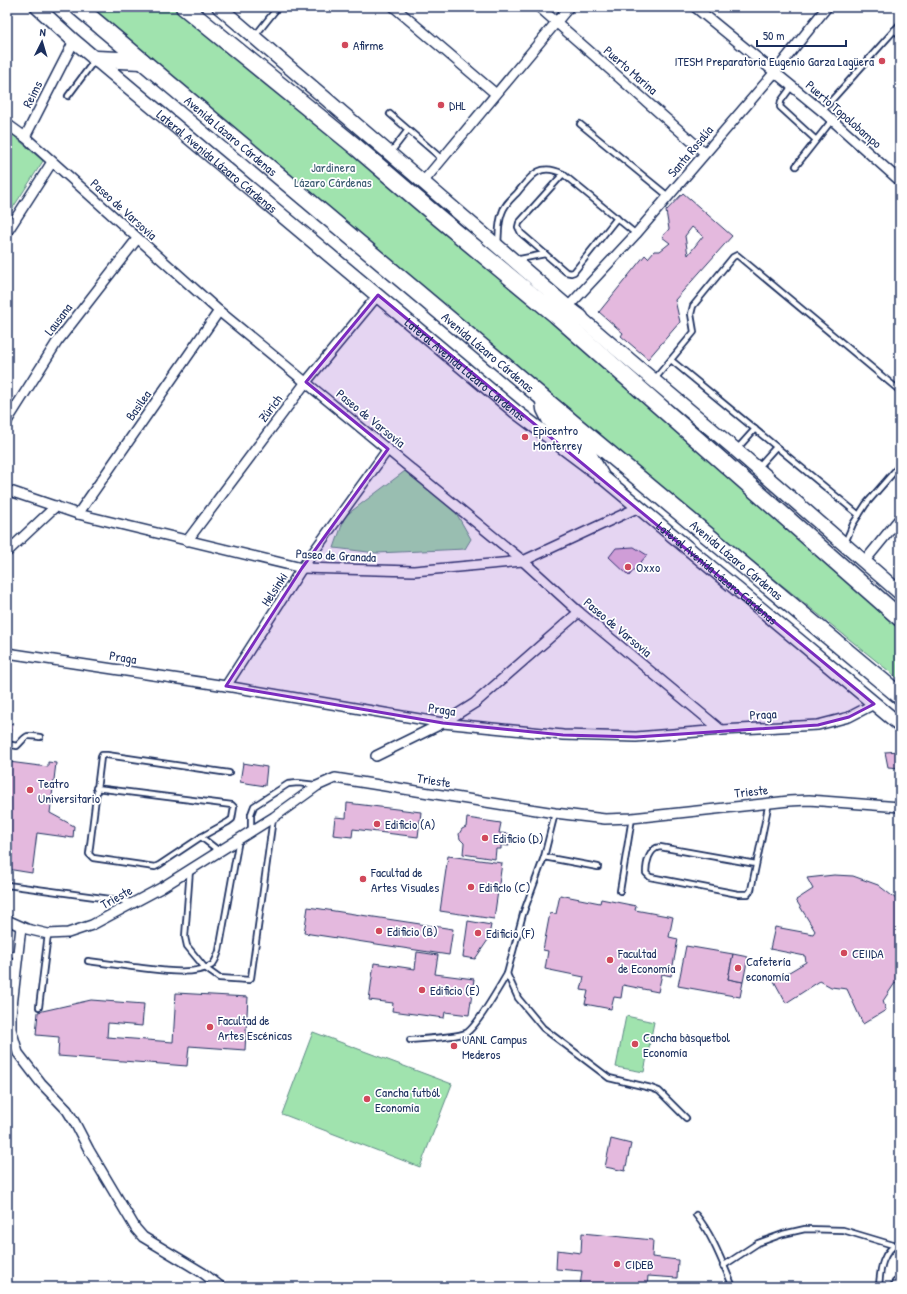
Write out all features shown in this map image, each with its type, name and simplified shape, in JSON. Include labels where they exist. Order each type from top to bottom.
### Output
[{"type":"highway","name":"Avenida Lázaro Cárdenas","points":[[78,7],[900,696]]},
{"type":"highway","points":[[184,7],[356,147],[562,320],[900,618]]},
{"type":"highway","points":[[96,59],[142,62]]},
{"type":"highway","points":[[439,218],[466,228],[550,296],[574,313]]},
{"type":"highway","points":[[544,399],[546,414],[589,456],[600,475]]},
{"type":"main road","name":"Lateral Avenida Lázaro Cárdenas","points":[[37,7],[74,41],[516,411],[600,475],[900,725]]},
{"type":"main road","points":[[226,11],[254,37],[653,381],[757,468],[900,593]]},
{"type":"main road","points":[[885,713],[900,719]]},
{"type":"street","points":[[394,7],[496,94]]},
{"type":"street","name":"Puerto Marina","points":[[539,7],[705,153]]},
{"type":"street","points":[[423,182],[569,7]]},
{"type":"street","name":"Puerto Topolobampo","points":[[695,7],[822,111],[900,181]]},
{"type":"street","name":"Santa Rosalía","points":[[574,313],[636,234],[775,72],[828,7]]},
{"type":"street","name":"Reims","points":[[25,137],[74,41]]},
{"type":"street","name":"Paseo de Varsovia","points":[[7,124],[25,137],[219,311],[523,561],[579,612],[721,730]]},
{"type":"street","points":[[7,232],[52,162]]},
{"type":"street","name":"Lausana","points":[[7,421],[56,342],[137,239]]},
{"type":"street","name":"Zúrich","points":[[187,541],[306,382],[378,295]]},
{"type":"street","name":"Basilea","points":[[78,514],[219,311]]},
{"type":"street","name":"Helsinki","points":[[226,686],[302,568],[388,449]]},
{"type":"street","name":"Paseo de Granada","points":[[7,490],[78,514],[302,568],[414,571],[523,561],[638,508]]},
{"type":"street","points":[[7,552],[56,506]]},
{"type":"street","points":[[864,562],[900,518]]},
{"type":"street","points":[[376,756],[443,723],[475,703],[579,612]]},
{"type":"street","name":"Praga","points":[[7,653],[226,686],[443,723],[563,734],[636,737],[721,730],[818,725],[850,717],[874,704]]},
{"type":"street","name":"Trieste","points":[[7,920],[32,932],[48,934],[68,933],[92,925],[132,902],[161,888],[274,817],[317,786],[335,778],[343,778],[555,814],[605,818],[632,818],[769,802],[809,800],[900,807]]},
{"type":"street","points":[[21,927],[19,955],[10,991],[9,1029],[18,1053],[42,1084],[67,1110],[136,1229],[149,1241],[174,1254],[203,1273],[220,1287]]},
{"type":"lane","points":[[254,37],[278,7]]},
{"type":"lane","points":[[822,111],[900,24]]},
{"type":"lane","points":[[894,30],[900,35]]},
{"type":"lane","points":[[68,96],[96,59]]},
{"type":"lane","points":[[792,86],[781,101],[780,106],[816,140]]},
{"type":"lane","points":[[390,114],[442,159]]},
{"type":"lane","points":[[796,166],[832,120]]},
{"type":"lane","points":[[580,124],[668,196]]},
{"type":"lane","points":[[390,153],[408,130]]},
{"type":"lane","points":[[498,246],[500,220],[503,210],[533,174],[548,169],[555,170],[563,174],[636,234]]},
{"type":"lane","points":[[563,174],[519,223],[518,227],[521,233],[566,272],[574,272],[617,218]]},
{"type":"lane","points":[[514,260],[545,254]]},
{"type":"lane","points":[[653,381],[694,332],[691,314],[693,306],[733,257],[737,255],[900,391]]},
{"type":"lane","points":[[671,360],[859,515]]},
{"type":"lane","points":[[736,450],[755,429]]},
{"type":"lane","points":[[757,468],[776,447]]},
{"type":"lane","points":[[844,544],[866,504],[900,465]]},
{"type":"lane","points":[[7,744],[18,746],[27,736],[40,737]]},
{"type":"lane","points":[[96,788],[234,807],[230,821],[201,837],[159,866],[155,867],[93,858],[89,854],[96,788],[101,757],[104,755],[229,773]]},
{"type":"lane","points":[[251,831],[251,814],[254,806],[288,784],[298,783],[317,786]]},
{"type":"lane","points":[[756,864],[660,847],[653,849],[651,852],[646,873],[650,877],[748,894],[751,890],[769,802]]},
{"type":"lane","points":[[410,1040],[462,1034],[470,1030],[487,1006],[507,974],[523,914],[544,857],[555,814]]},
{"type":"lane","points":[[190,869],[185,942],[187,946],[205,968],[221,979],[247,981],[251,978],[274,817]]},
{"type":"lane","points":[[620,891],[632,818]]},
{"type":"lane","points":[[201,837],[219,851]]},
{"type":"lane","points":[[88,962],[169,972],[205,968],[216,961],[239,839]]},
{"type":"lane","points":[[544,857],[598,867]]},
{"type":"lane","points":[[7,885],[132,902]]},
{"type":"lane","points":[[39,1007],[48,934]]},
{"type":"lane","points":[[7,954],[19,955]]},
{"type":"lane","points":[[507,974],[518,998],[543,1028],[609,1078],[659,1091],[686,1118]]},
{"type":"lane","points":[[696,1215],[709,1236],[733,1287]]},
{"type":"lane","points":[[723,1266],[758,1243],[783,1234],[804,1229],[843,1230],[893,1245],[900,1243]]},
{"type":"lane","points":[[879,1287],[882,1260],[893,1245]]},
{"type":"lane","points":[[893,1287],[900,1279]]},
{"type":"highlighted area","points":[[378,295],[874,704],[849,717],[818,725],[636,737],[563,735],[443,723],[226,686],[302,568],[388,449],[306,382]]},
{"type":"green space","name":"Jardinera Lázaro Cárdenas","points":[[78,7],[184,7],[556,315],[900,628],[900,680],[543,393]]},
{"type":"green space","points":[[7,130],[43,161],[7,217]]},
{"type":"green space","points":[[405,471],[455,511],[471,539],[465,549],[377,553],[334,548],[345,516]]},
{"type":"green space","name":"Cancha bàsquetbol Economía","points":[[626,1016],[654,1022],[644,1072],[616,1067]]},
{"type":"green space","name":"Cancha futból Economía","points":[[313,1032],[452,1084],[420,1167],[282,1114]]},
{"type":"building","points":[[683,193],[732,236],[675,300],[680,322],[648,359],[621,336],[623,333],[599,312],[645,255],[648,258],[654,251],[660,251],[670,243],[662,237],[669,229],[666,211]],"holes":[[[692,227],[703,236],[688,255],[685,236]]]},
{"type":"building","name":"Oxxo","points":[[634,547],[647,555],[629,576],[609,557],[616,548]]},
{"type":"building","points":[[7,723],[13,724],[11,738],[7,737]]},
{"type":"building","name":"Teatro Universitario","points":[[7,745],[12,746],[9,762],[48,767],[48,762],[56,763],[50,813],[74,826],[73,838],[37,833],[32,873],[7,869]]},
{"type":"building","points":[[900,751],[900,768],[888,767],[885,752]]},
{"type":"building","points":[[243,763],[267,767],[265,786],[240,782]]},
{"type":"building","name":"Edificio (A)","points":[[347,803],[421,812],[418,837],[353,829],[352,837],[333,835],[335,817],[346,818]]},
{"type":"building","name":"Edificio (D)","points":[[467,818],[501,823],[499,833],[510,834],[509,846],[501,845],[501,849],[496,849],[495,859],[463,854],[464,843],[460,839],[459,834],[462,829],[466,827]]},
{"type":"building","name":"EdificIo (C)","points":[[448,856],[502,863],[494,919],[440,911]]},
{"type":"building","name":"CEIIDA","points":[[834,875],[853,876],[878,885],[900,902],[900,984],[895,983],[883,1001],[886,1010],[863,1024],[847,989],[831,987],[820,981],[786,1003],[774,981],[806,962],[805,956],[770,949],[775,927],[813,934],[815,931],[796,900],[813,889],[807,878]]},
{"type":"building","name":"Facultad de Economía","points":[[560,895],[600,903],[601,899],[636,906],[635,910],[673,917],[669,937],[678,939],[671,976],[662,974],[658,992],[623,985],[621,998],[614,997],[611,1009],[585,1004],[588,991],[581,990],[584,977],[545,969],[548,951],[543,950],[550,913],[556,914]]},
{"type":"building","name":"Edificio (B)","points":[[308,907],[453,929],[449,955],[304,933]]},
{"type":"building","name":"Edificio (F)","points":[[468,921],[491,925],[488,940],[475,959],[463,957]]},
{"type":"building","points":[[686,946],[733,954],[728,979],[743,982],[740,997],[678,986]]},
{"type":"building","name":"Edificio (E)","points":[[417,952],[438,955],[435,974],[474,979],[469,1015],[445,1012],[444,1018],[392,1011],[393,1003],[369,1000],[374,963],[415,969]]},
{"type":"building","name":"Cafetería economía","points":[[733,954],[748,957],[743,982],[728,979]]},
{"type":"building","name":"Facultad de Artes Escénicas","points":[[176,993],[248,997],[245,1050],[189,1046],[187,1066],[58,1056],[59,1037],[36,1035],[38,1012],[91,1000],[144,1004],[142,1026],[108,1023],[107,1037],[173,1042]]},
{"type":"building","points":[[611,1139],[631,1144],[625,1171],[605,1167]]},
{"type":"building","name":"CIDEB","points":[[582,1233],[653,1240],[652,1257],[678,1260],[677,1278],[648,1276],[647,1287],[580,1287],[582,1271],[556,1269],[557,1250],[581,1253]]},
{"type":"place","name":"Afirme","points":[[345,45]]},
{"type":"place","name":"ITESM Preparatoria Eugenio Garza Lagüera","points":[[882,61]]},
{"type":"place","name":"DHL","points":[[441,105]]},
{"type":"place","name":"Epicentro Monterrey","points":[[525,437]]},
{"type":"place","name":"Oxxo","points":[[628,567]]},
{"type":"place","name":"Teatro Universitario","points":[[30,790]]},
{"type":"place","name":"Edificio (A)","points":[[377,824]]},
{"type":"place","name":"Edificio (D)","points":[[485,838]]},
{"type":"place","name":"Facultad de Artes Visuales","points":[[363,879]]},
{"type":"place","name":"EdificIo (C)","points":[[471,887]]},
{"type":"place","name":"Edificio (B)","points":[[379,931]]},
{"type":"place","name":"Edificio (F)","points":[[478,933]]},
{"type":"place","name":"CEIIDA","points":[[844,953]]},
{"type":"place","name":"Facultad de Economía","points":[[610,960]]},
{"type":"place","name":"Cafetería economía","points":[[738,968]]},
{"type":"place","name":"Edificio (E)","points":[[422,990]]},
{"type":"place","name":"Facultad de Artes Escénicas","points":[[210,1027]]},
{"type":"place","name":"Cancha bàsquetbol Economía","points":[[635,1044]]},
{"type":"place","name":"UANL Campus Mederos","points":[[454,1046]]},
{"type":"place","name":"Cancha futból Economía","points":[[367,1099]]},
{"type":"place","name":"CIDEB","points":[[617,1264]]}]
